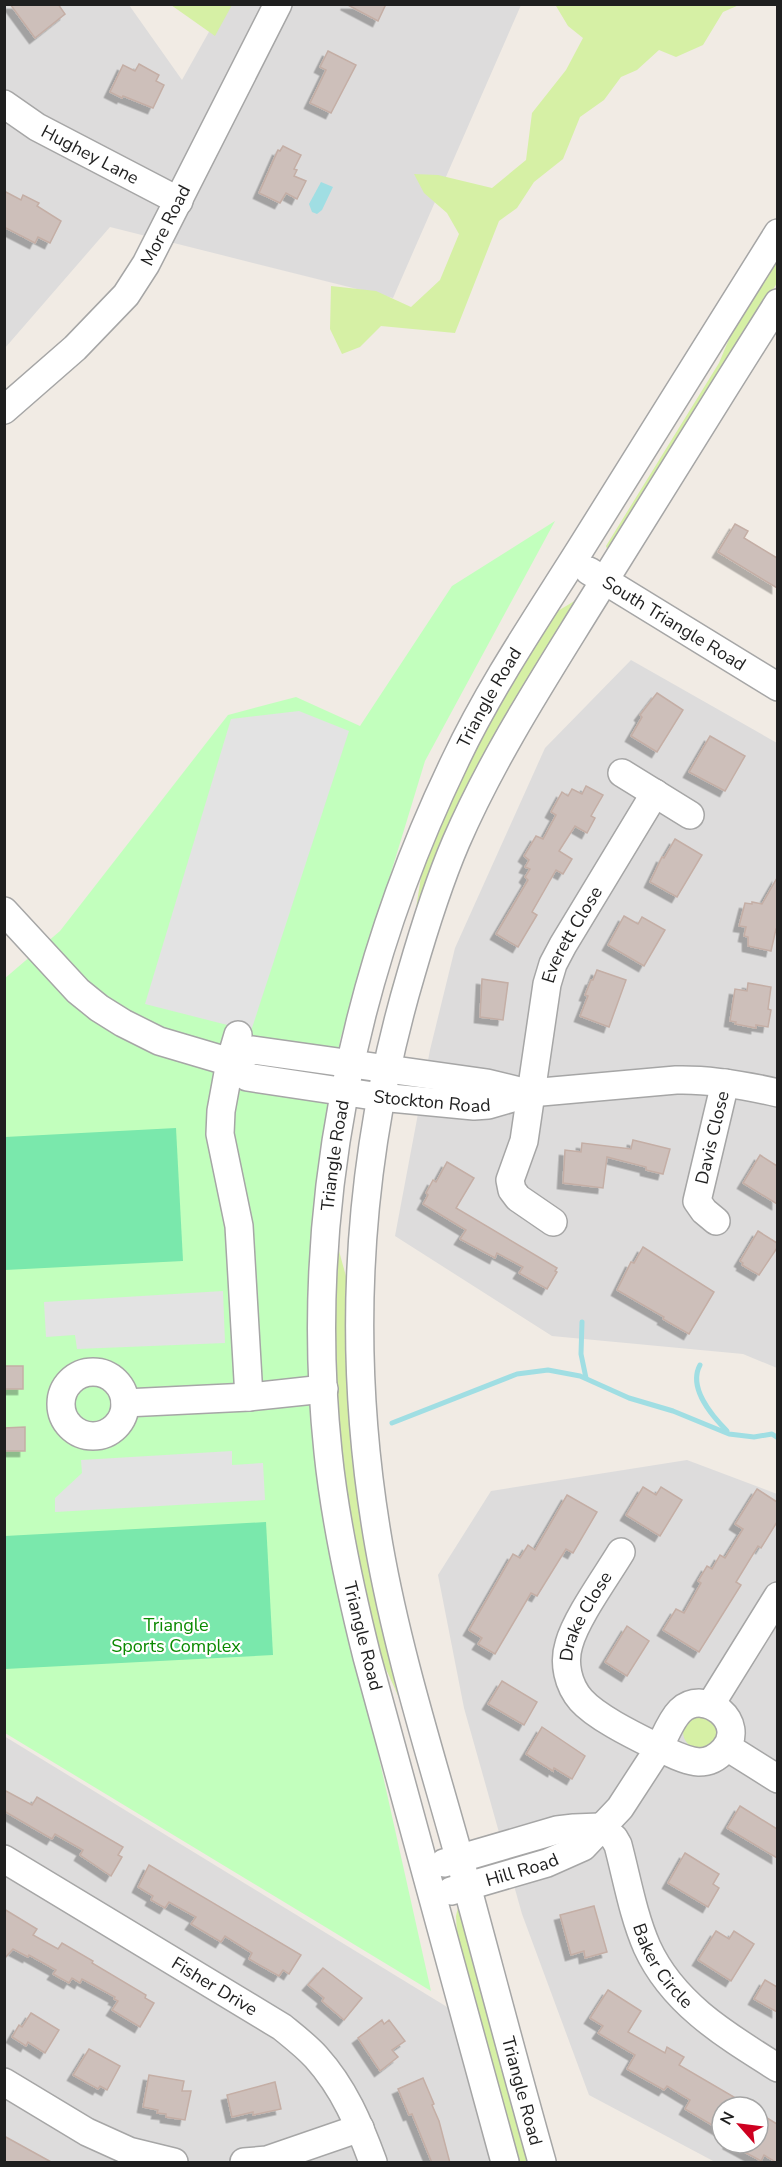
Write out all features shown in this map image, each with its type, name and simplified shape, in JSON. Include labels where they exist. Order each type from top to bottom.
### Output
[{"type":"street","name":"More Road","points":[[4,410],[75,348],[126,295],[146,264],[179,201],[278,4]]},
{"type":"street","name":"Hughey Lane","points":[[4,104],[37,127],[179,201]]},
{"type":"street","name":"Triangle Road","points":[[505,2163],[350,1586],[335,1507],[328,1449],[322,1332],[323,1260],[336,1138],[349,1064],[382,943],[403,879],[456,757],[502,675],[777,233]]},
{"type":"street","name":"Triangle Road","points":[[542,2163],[460,1858],[432,1763],[388,1591],[379,1544],[364,1438],[358,1333],[359,1264],[366,1189],[380,1097],[402,1004],[423,931],[456,843],[517,723],[777,303]]},
{"type":"street","name":"South Triangle Road","points":[[573,561],[777,687]]},
{"type":"street","points":[[622,773],[690,815]]},
{"type":"street","name":"Everett Close","points":[[553,1221],[518,1198],[512,1190],[510,1180],[524,1142],[543,1003],[553,964],[563,945],[655,793]]},
{"type":"street","name":"Stockton Road","points":[[4,911],[78,991],[99,1008],[159,1041],[230,1062],[247,1077],[380,1097],[474,1106],[488,1105],[530,1093],[676,1080],[725,1083],[777,1093]]},
{"type":"street","points":[[238,1035],[230,1062],[221,1111],[220,1134],[239,1227],[249,1396]]},
{"type":"street","name":"Stockton Road","points":[[230,1062],[253,1050],[487,1083],[530,1093]]},
{"type":"street","name":"Davis Close","points":[[716,1221],[704,1211],[697,1201],[725,1083]]},
{"type":"street","points":[[125,1403],[324,1389]]},
{"type":"street","name":"Drake Close","points":[[621,1552],[568,1644],[566,1658],[568,1677],[577,1694],[590,1708],[659,1748]]},
{"type":"street","points":[[659,1748],[689,1760],[702,1762],[713,1759],[727,1747],[730,1725],[724,1714],[711,1704],[777,1596]]},
{"type":"street","name":"Hill Road","points":[[432,1896],[547,1863],[583,1847],[620,1808],[680,1711],[690,1705],[711,1704]]},
{"type":"street","points":[[727,1747],[777,1779]]},
{"type":"street","name":"Hill Road","points":[[425,1869],[557,1830],[600,1827]]},
{"type":"street","name":"Baker Circle","points":[[600,1827],[614,1838],[618,1845],[638,1920],[648,1948],[662,1973],[686,2003],[709,2023],[777,2068]]},
{"type":"street","name":"Fisher Drive","points":[[4,1859],[282,2026],[315,2056],[337,2083],[360,2128],[373,2163]]},
{"type":"street","points":[[4,2082],[87,2132],[129,2151],[174,2163]]},
{"type":"street","points":[[244,2163],[267,2160],[360,2128]]},
{"type":"shaded area","points":[[5,5],[129,5],[182,80],[224,5],[521,5],[393,298],[110,227],[5,348]]},
{"type":"shaded area","points":[[631,660],[777,743],[777,1368],[743,1354],[552,1336],[395,1236],[430,1050],[455,948],[545,748]]},
{"type":"shaded area","points":[[299,711],[349,731],[251,1031],[145,1004],[231,719]]},
{"type":"shaded area","points":[[223,1291],[225,1343],[77,1349],[75,1335],[46,1337],[44,1302]]},
{"type":"shaded area","points":[[232,1451],[232,1465],[263,1463],[265,1500],[55,1512],[55,1498],[82,1473],[81,1460]]},
{"type":"shaded area","points":[[687,1460],[777,1494],[777,2162],[715,2162],[589,2095],[522,1914],[464,1708],[438,1575],[491,1491]]},
{"type":"shaded area","points":[[4,1736],[452,2010],[494,2162],[5,2162]]},
{"type":"green space","points":[[171,5],[232,5],[215,36]]},
{"type":"green space","points":[[545,5],[739,5],[723,12],[703,45],[676,57],[659,50],[637,70],[621,77],[604,100],[580,117],[563,159],[534,182],[517,208],[499,221],[455,333],[381,326],[360,347],[342,354],[330,329],[331,286],[376,291],[411,307],[440,280],[459,234],[447,213],[424,193],[414,174],[438,175],[492,188],[526,160],[532,113],[566,70],[583,38],[568,26],[556,6]]},
{"type":"green space","points":[[777,253],[777,283],[611,549],[607,549],[606,546],[719,363],[739,315]]},
{"type":"green space","name":"Triangle Sports Complex","points":[[555,521],[425,761],[340,1040],[309,1367],[342,1592],[431,1991],[5,1733],[4,979],[60,931],[228,715],[296,697],[360,726],[452,586]]},
{"type":"green space","points":[[578,600],[540,664],[378,1051],[391,990],[415,915],[423,864],[494,708],[553,614]]},
{"type":"green space","points":[[353,1110],[356,1111],[346,1160],[339,1251],[349,1287],[409,1720],[372,1638],[339,1457],[332,1342],[343,1160]]},
{"type":"green space","points":[[176,1128],[183,1261],[5,1270],[5,1137]]},
{"type":"green space","points":[[266,1522],[273,1655],[5,1669],[5,1536]]},
{"type":"green space","points":[[700,1715],[712,1720],[717,1732],[712,1744],[700,1749],[688,1744],[683,1732],[688,1720]]},
{"type":"green space","points":[[459,1903],[531,2162],[514,2162],[458,1951],[456,1916]]},
{"type":"water","points":[[321,182],[333,187],[322,210],[317,214],[312,212],[309,204]]},
{"type":"building","points":[[10,4],[58,4],[65,14],[35,38]]},
{"type":"building","points":[[346,4],[386,4],[378,21]]},
{"type":"building","points":[[328,51],[356,65],[331,113],[310,103],[326,70],[320,67]]},
{"type":"building","points":[[139,64],[159,75],[156,81],[164,85],[153,108],[110,92],[123,65],[135,71]]},
{"type":"building","points":[[283,146],[301,155],[294,169],[297,170],[294,176],[306,181],[297,199],[286,193],[280,203],[259,193],[278,150],[280,151]]},
{"type":"building","points":[[4,191],[21,200],[23,195],[39,203],[37,206],[61,221],[50,243],[38,237],[35,243],[4,227]]},
{"type":"building","points":[[735,524],[748,531],[744,538],[777,558],[777,588],[718,552]]},
{"type":"building","points":[[657,693],[683,710],[657,752],[631,736],[642,717],[640,715]]},
{"type":"building","points":[[710,736],[745,756],[725,791],[689,772]]},
{"type":"building","points":[[586,786],[603,795],[591,816],[595,818],[587,833],[575,826],[559,851],[572,859],[563,874],[556,870],[532,912],[537,915],[518,947],[496,934],[528,880],[525,877],[530,869],[525,867],[529,860],[524,856],[536,836],[543,839],[556,815],[551,812],[562,792],[568,796],[572,789],[582,794]]},
{"type":"building","points":[[675,839],[702,855],[677,897],[650,882],[662,857],[664,858]]},
{"type":"building","points":[[777,878],[777,929],[771,951],[748,946],[748,937],[744,936],[746,927],[739,926],[745,903],[762,904]]},
{"type":"building","points":[[624,916],[638,924],[642,917],[665,930],[644,966],[608,945]]},
{"type":"building","points":[[597,970],[626,980],[609,1027],[580,1016],[588,996],[585,995]]},
{"type":"building","points":[[482,979],[508,983],[503,1020],[480,1017]]},
{"type":"building","points":[[748,983],[771,987],[768,1027],[756,1025],[756,1028],[730,1021],[735,989],[747,991]]},
{"type":"building","points":[[633,1140],[670,1149],[663,1174],[607,1157],[603,1188],[563,1183],[565,1150],[581,1152],[582,1143],[631,1149]]},
{"type":"building","points":[[760,1155],[777,1166],[777,1204],[743,1183]]},
{"type":"building","points":[[447,1162],[474,1178],[456,1208],[557,1268],[547,1289],[519,1273],[523,1267],[497,1253],[495,1258],[460,1239],[466,1230],[423,1204],[433,1180],[436,1182]]},
{"type":"building","points":[[758,1231],[777,1243],[777,1248],[759,1275],[742,1265],[740,1261]]},
{"type":"building","points":[[643,1247],[714,1292],[689,1334],[617,1290],[631,1262],[634,1263]]},
{"type":"building","points":[[4,1366],[23,1366],[23,1389],[4,1389]]},
{"type":"building","points":[[25,1427],[25,1451],[4,1451],[4,1428]]},
{"type":"building","points":[[643,1487],[656,1495],[661,1487],[682,1500],[660,1536],[626,1515]]},
{"type":"building","points":[[757,1489],[777,1502],[777,1522],[761,1548],[758,1546],[736,1582],[741,1585],[699,1652],[663,1630],[676,1609],[684,1613],[701,1583],[698,1581],[707,1566],[712,1569],[720,1555],[725,1558],[743,1529],[735,1524]]},
{"type":"building","points":[[567,1495],[597,1512],[573,1553],[566,1549],[537,1596],[531,1593],[495,1654],[478,1644],[482,1638],[469,1630],[513,1554],[520,1558],[528,1545],[535,1550]]},
{"type":"building","points":[[627,1626],[649,1641],[627,1676],[605,1662]]},
{"type":"building","points":[[502,1681],[537,1702],[524,1725],[488,1704]]},
{"type":"building","points":[[542,1727],[585,1756],[572,1779],[554,1768],[553,1771],[526,1754]]},
{"type":"building","points":[[4,1790],[32,1805],[37,1797],[123,1847],[118,1855],[122,1857],[111,1876],[80,1855],[83,1850],[55,1834],[52,1839],[4,1811]]},
{"type":"building","points":[[740,1806],[777,1829],[777,1858],[727,1828]]},
{"type":"building","points":[[685,1853],[719,1874],[713,1884],[719,1888],[708,1907],[668,1883]]},
{"type":"building","points":[[149,1865],[301,1955],[289,1974],[283,1970],[279,1976],[249,1959],[252,1953],[225,1936],[221,1942],[191,1924],[196,1917],[169,1902],[165,1908],[151,1900],[153,1896],[138,1887]]},
{"type":"building","points":[[594,1906],[607,1952],[585,1958],[584,1951],[571,1955],[560,1915]]},
{"type":"building","points":[[4,1909],[37,1929],[33,1935],[58,1949],[62,1943],[146,1995],[145,1998],[154,2003],[140,2027],[112,2010],[118,2001],[114,1999],[115,1997],[82,1979],[80,1983],[72,1978],[69,1983],[53,1974],[56,1970],[13,1949],[4,1959]]},
{"type":"building","points":[[716,1931],[729,1939],[734,1931],[754,1944],[731,1981],[698,1960]]},
{"type":"building","points":[[323,1968],[362,1998],[344,2020],[322,2001],[324,1998],[308,1985]]},
{"type":"building","points":[[765,1980],[777,1987],[777,2012],[754,1999]]},
{"type":"building","points":[[608,1990],[641,2011],[628,2032],[665,2053],[667,2047],[684,2057],[679,2065],[730,2095],[710,2095],[710,2124],[685,2109],[690,2100],[667,2086],[664,2090],[627,2069],[635,2055],[598,2033],[603,2026],[590,2018]]},
{"type":"building","points":[[31,2013],[59,2030],[45,2053],[28,2042],[26,2046],[12,2037],[19,2025],[22,2027]]},
{"type":"building","points":[[382,2020],[384,2024],[389,2020],[405,2041],[392,2050],[398,2057],[380,2071],[358,2038]]},
{"type":"building","points":[[89,2049],[120,2066],[107,2090],[100,2086],[98,2089],[73,2075]]},
{"type":"building","points":[[149,2075],[184,2081],[182,2091],[191,2091],[185,2120],[166,2117],[166,2114],[157,2113],[158,2110],[143,2107]]},
{"type":"building","points":[[423,2078],[434,2104],[432,2105],[439,2121],[450,2163],[432,2163],[412,2114],[409,2115],[398,2089]]},
{"type":"building","points":[[275,2082],[281,2109],[232,2117],[227,2095]]},
{"type":"building","points":[[770,2120],[777,2124],[777,2163],[764,2155],[770,2155]]},
{"type":"building","points":[[4,2136],[53,2163],[4,2163]]},
{"type":"building","points":[[750,2155],[764,2155],[761,2161]]},
{"type":"waterway","points":[[582,1322],[581,1354],[586,1378]]},
{"type":"waterway","points":[[700,1365],[697,1373],[699,1391],[708,1409],[727,1431]]},
{"type":"waterway","points":[[392,1423],[517,1374],[548,1370],[580,1376],[629,1398],[673,1411],[729,1434],[754,1437],[772,1434],[778,1438]]}]
